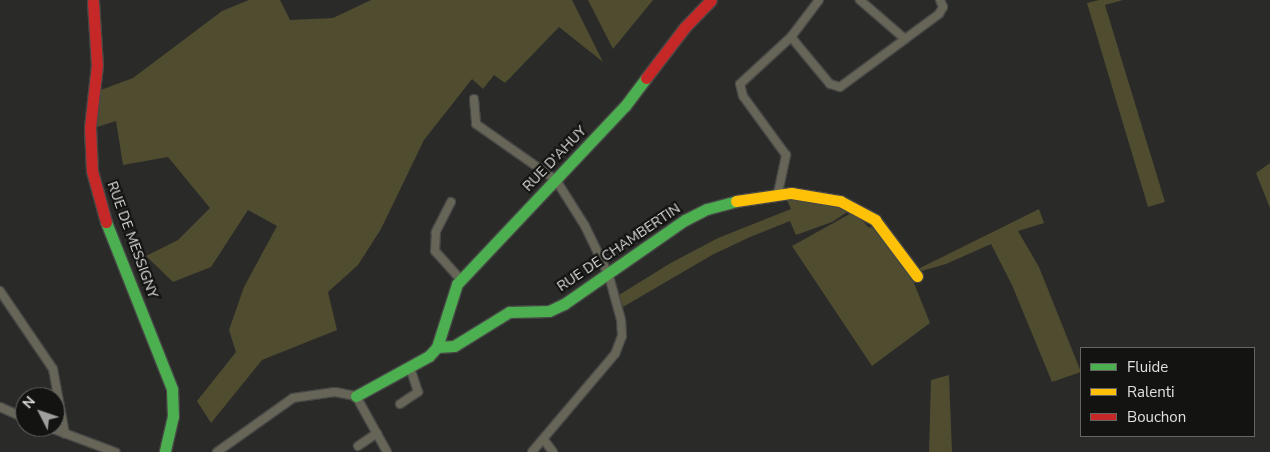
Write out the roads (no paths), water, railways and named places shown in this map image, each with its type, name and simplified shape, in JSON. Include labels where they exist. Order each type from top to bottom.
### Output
[{"type":"street","name":"RUE D'AHUY","points":[[437,347],[454,290],[461,280],[625,106],[675,39],[710,0]]},
{"type":"street","points":[[778,193],[786,155],[742,96],[740,84],[791,37],[819,0]]},
{"type":"street","points":[[860,0],[905,39]]},
{"type":"street","points":[[791,37],[830,84],[837,88],[939,14],[943,8],[940,0]]},
{"type":"street","name":"RUE DE MESSIGNY","points":[[93,2],[97,66],[90,127],[92,171],[104,216],[172,389],[174,416],[165,452]]},
{"type":"street","points":[[474,99],[476,124],[556,180],[586,226],[609,276],[621,320],[621,342],[603,371],[532,452]]},
{"type":"street","name":"RUE DE CHAMBERTIN","points":[[356,396],[429,356],[437,347],[454,346],[514,310],[556,308],[609,276],[685,220],[728,203],[778,193],[840,201],[861,210],[875,220],[917,276]]},
{"type":"street","points":[[451,202],[436,232],[435,251],[461,280]]},
{"type":"street","points":[[0,290],[53,368],[56,387]]},
{"type":"street","points":[[400,404],[418,392],[410,367]]},
{"type":"street","points":[[217,452],[293,398],[321,393],[356,396],[387,452]]},
{"type":"street","points":[[0,406],[15,414]]},
{"type":"street","points":[[358,446],[377,433]]},
{"type":"street","points":[[65,434],[98,449],[115,452]]},
{"type":"street","points":[[544,440],[553,452]]}]
